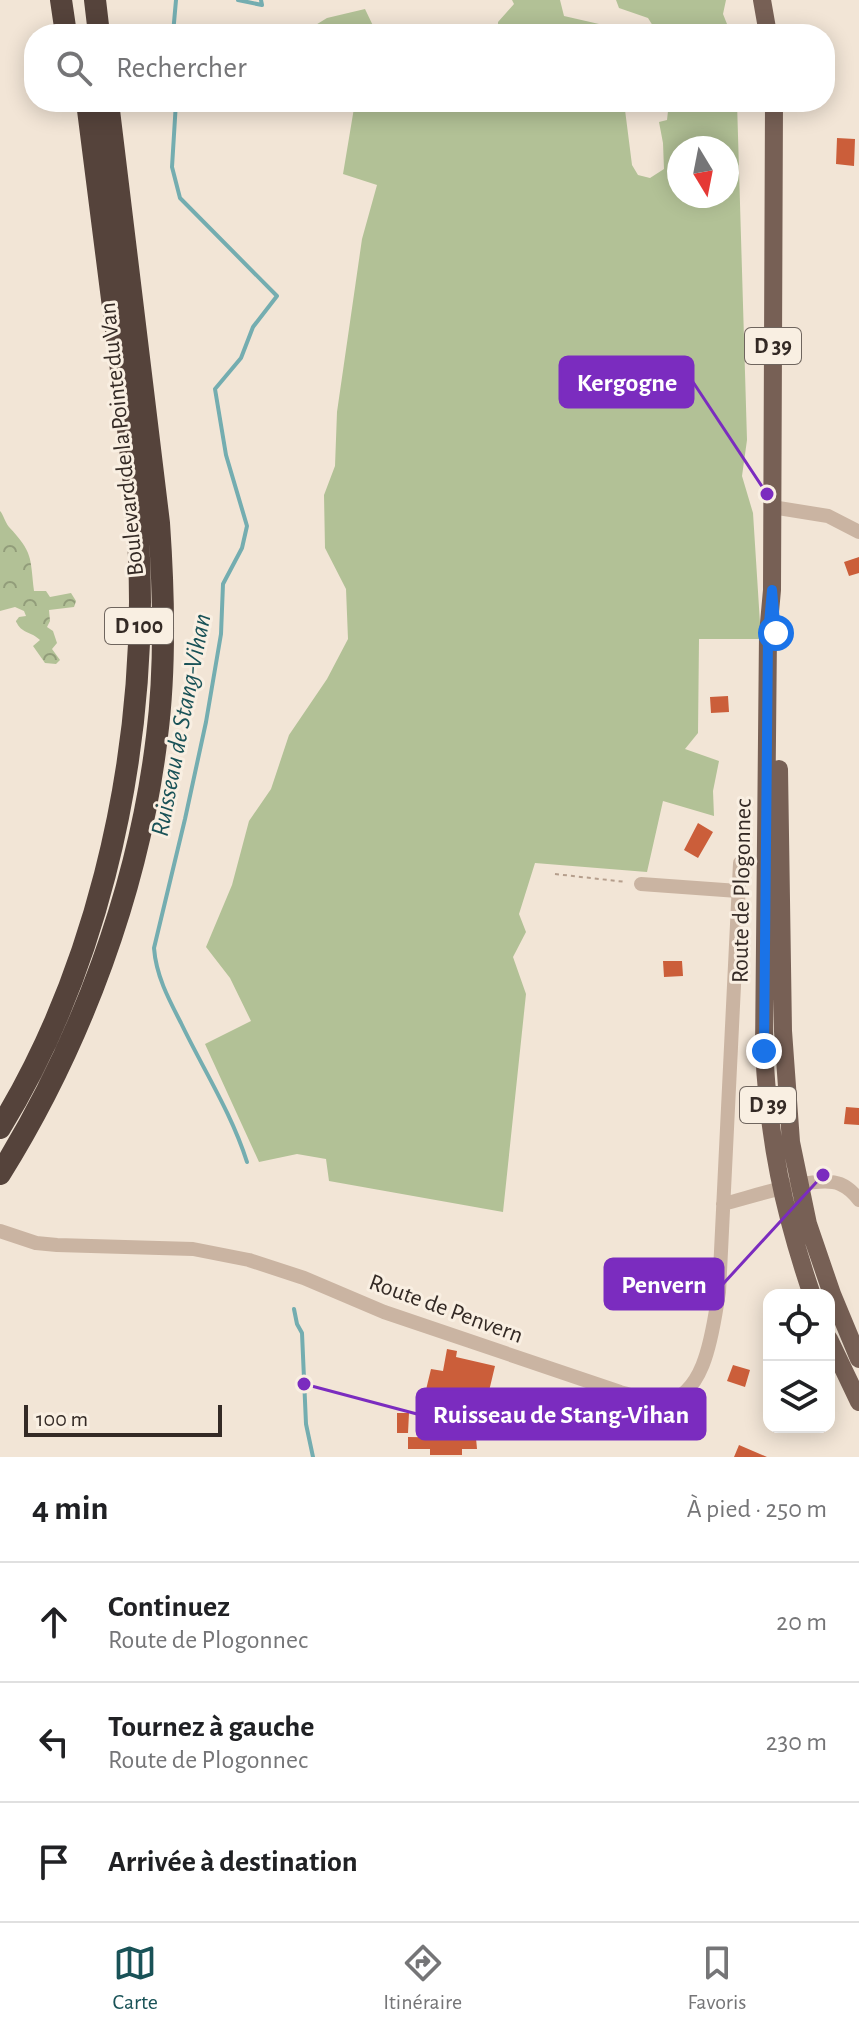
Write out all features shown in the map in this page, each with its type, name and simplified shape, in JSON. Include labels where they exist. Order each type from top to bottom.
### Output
[{"type":"highway","points":[[61,0],[65,24]]},
{"type":"highway","points":[[74,0],[77,24]]},
{"type":"highway","points":[[95,0],[98,24]]},
{"type":"highway","name":"D 100","points":[[76,112],[119,354]]},
{"type":"highway","name":"Boulevard de la Pointe du Van","points":[[0,1128],[32,1071],[87,933],[114,839],[136,693],[140,577],[133,474],[88,112]]},
{"type":"highway","name":"Boulevard de la Pointe du Van","points":[[0,1174],[49,1087],[98,977],[123,902],[157,737],[163,625],[158,510],[109,112]]},
{"type":"main road","points":[[762,0],[766,24]]},
{"type":"main road","name":"Route de Plogonnec","points":[[774,112],[772,590],[768,634],[764,1040],[769,1118],[789,1188],[811,1289]]},
{"type":"main road","name":"Route de Plogonnec","points":[[789,1188],[859,1359]]},
{"type":"main road","points":[[835,1352],[859,1402]]},
{"type":"street","points":[[772,507],[828,516],[859,532]]},
{"type":"street","name":"Route de Plogonnec","points":[[723,1204],[740,863]]},
{"type":"street","name":"Route de Plogonnec","points":[[641,884],[738,891]]},
{"type":"street","points":[[723,1204],[789,1188],[832,1182],[841,1184],[859,1200]]},
{"type":"street","name":"Route de Penvern","points":[[4,1233],[36,1243],[75,1247],[193,1249],[249,1260],[304,1278],[384,1312],[620,1392],[664,1402],[684,1392],[694,1382],[707,1351],[719,1292],[723,1204]]},
{"type":"path","points":[[555,874],[641,884]]},
{"type":"green space","points":[[512,0],[560,0],[564,16],[599,24],[498,24],[514,4]]},
{"type":"green space","points":[[616,0],[726,0],[723,14],[727,24],[652,24],[648,18],[619,8]]},
{"type":"green space","points":[[365,9],[372,24],[317,24],[327,18]]},
{"type":"green space","points":[[353,112],[625,112],[632,165],[638,175],[650,178],[664,169],[659,122],[667,120],[668,112],[737,112],[738,136],[667,136],[667,208],[739,208],[739,170],[747,440],[742,476],[753,513],[761,639],[699,639],[698,733],[685,749],[719,761],[713,791],[714,816],[663,801],[647,872],[535,863],[519,914],[526,932],[513,957],[526,994],[503,1212],[329,1181],[326,1159],[297,1154],[259,1162],[205,1044],[251,1021],[230,978],[206,947],[232,885],[249,821],[271,789],[289,735],[327,679],[348,639],[346,589],[325,548],[324,495],[335,466],[337,412],[362,239],[377,185],[343,174]]},
{"type":"green space","points":[[0,511],[26,549],[31,562],[34,591],[46,591],[50,597],[71,593],[76,601],[74,607],[49,610],[47,627],[53,631],[57,643],[52,649],[60,660],[56,664],[45,663],[33,646],[40,640],[18,625],[16,621],[19,617],[26,616],[24,611],[15,607],[0,611]]},
{"type":"building","points":[[837,138],[855,139],[854,166],[836,164]]},
{"type":"building","points":[[859,557],[859,573],[849,576],[844,562]]},
{"type":"building","points":[[728,696],[729,712],[711,713],[710,697]]},
{"type":"building","points":[[698,823],[713,832],[698,858],[684,850]]},
{"type":"building","points":[[663,961],[682,961],[683,976],[664,977]]},
{"type":"building","points":[[846,1107],[859,1108],[859,1125],[844,1124]]},
{"type":"building","points":[[447,1349],[457,1351],[456,1357],[495,1366],[484,1412],[424,1398],[431,1369],[443,1371]]},
{"type":"building","points":[[733,1365],[750,1370],[745,1387],[727,1381]]},
{"type":"building","points":[[397,1413],[409,1413],[408,1433],[397,1433]]},
{"type":"building","points":[[408,1437],[476,1438],[477,1449],[462,1449],[462,1455],[430,1455],[430,1449],[408,1449]]},
{"type":"building","points":[[739,1445],[767,1457],[734,1457]]},
{"type":"waterway","name":"Ruisseau de Stang-Vihan","points":[[174,24],[176,0]]},
{"type":"waterway","name":"Ruisseau de Stang-Vihan","points":[[238,0],[262,5],[261,0]]},
{"type":"waterway","name":"Ruisseau de Stang-Vihan","points":[[175,112],[172,167],[180,198],[277,296],[253,327],[241,358],[215,389],[226,455],[247,526],[242,548],[223,584],[221,634],[206,722],[154,948],[157,968],[167,995],[225,1108],[247,1162]]},
{"type":"waterway","name":"Ruisseau de Stang-Vihan","points":[[294,1309],[302,1333],[306,1424],[313,1457]]},
{"type":"place","name":"Kergogne","points":[[767,494]]},
{"type":"place","name":"Penvern","points":[[823,1175]]},
{"type":"place","name":"Ruisseau de Stang-Vihan","points":[[304,1384]]},
{"type":"route","points":[[764,1051],[768,634],[772,590],[776,633]]}]
